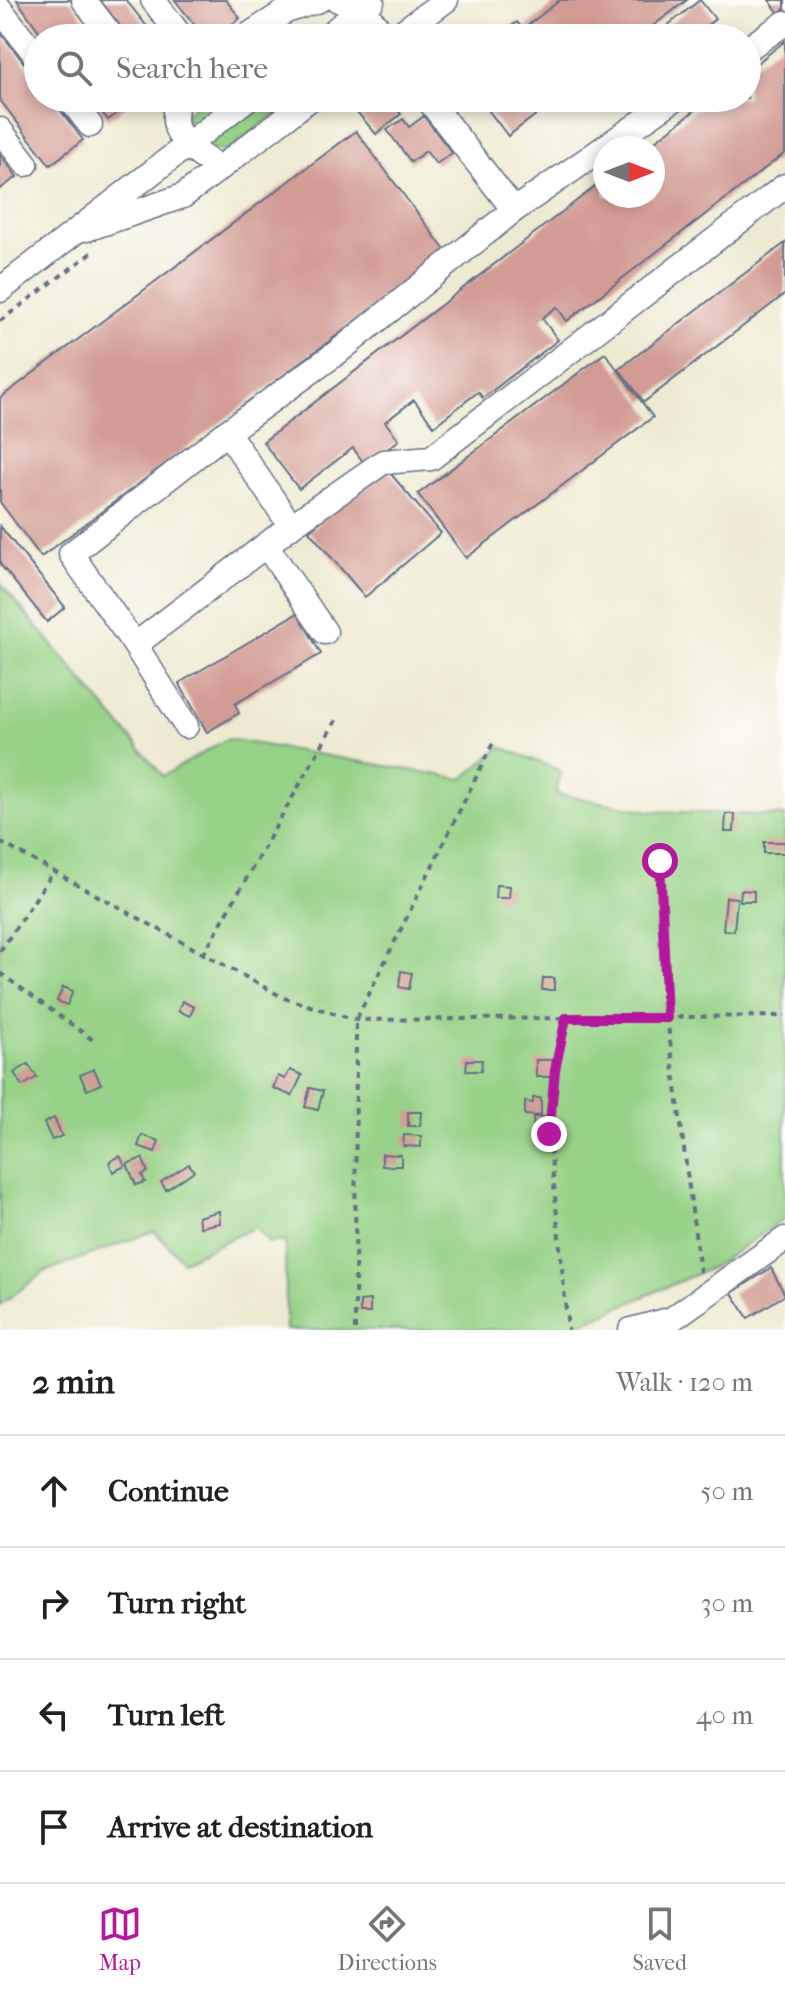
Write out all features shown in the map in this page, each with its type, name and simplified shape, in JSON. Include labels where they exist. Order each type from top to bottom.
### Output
[{"type":"street","points":[[84,0],[102,24]]},
{"type":"street","points":[[153,0],[171,24]]},
{"type":"street","points":[[266,24],[286,11],[319,0]]},
{"type":"street","points":[[338,0],[368,4]]},
{"type":"street","points":[[413,24],[446,0]]},
{"type":"street","points":[[343,24],[368,4]]},
{"type":"street","points":[[368,4],[379,24]]},
{"type":"street","points":[[0,9],[24,40]]},
{"type":"street","points":[[761,39],[785,23]]},
{"type":"street","points":[[80,112],[90,125]]},
{"type":"street","points":[[174,112],[176,131],[185,147],[220,168]]},
{"type":"street","points":[[0,290],[230,112]]},
{"type":"street","points":[[80,231],[183,196],[293,112]]},
{"type":"street","points":[[438,112],[514,210]]},
{"type":"street","points":[[186,726],[135,645],[71,554],[227,432],[338,352],[514,210],[656,112]]},
{"type":"street","points":[[0,130],[26,164]]},
{"type":"street","points":[[135,645],[291,526],[383,462],[431,458],[785,186]]},
{"type":"street","points":[[227,432],[291,526]]},
{"type":"street","points":[[266,545],[325,632]]},
{"type":"street","points":[[631,1330],[672,1324],[785,1239]]},
{"type":"path","points":[[0,321],[103,244]]},
{"type":"path","points":[[203,955],[339,715]]},
{"type":"path","points":[[355,1330],[356,1020],[494,741]]},
{"type":"path","points":[[0,842],[284,998],[356,1020],[785,1016]]},
{"type":"path","points":[[660,861],[667,1018],[703,1300]]},
{"type":"path","points":[[0,951],[54,871]]},
{"type":"path","points":[[0,973],[93,1040]]},
{"type":"path","points":[[566,1018],[555,1070],[549,1134],[568,1330]]},
{"type":"green space","points":[[187,112],[212,112],[190,129]]},
{"type":"green space","points":[[247,112],[279,112],[226,151],[210,149],[209,143]]},
{"type":"green space","points":[[0,583],[163,776],[227,739],[463,779],[501,747],[561,771],[556,794],[650,811],[785,816],[785,1218],[713,1267],[566,1330],[286,1330],[285,1241],[269,1243],[255,1227],[183,1261],[154,1231],[44,1272],[0,1305]]},
{"type":"building","points":[[17,0],[70,0],[88,24],[34,24]]},
{"type":"building","points":[[100,0],[126,0],[145,24],[118,24]]},
{"type":"building","points":[[175,0],[226,0],[240,18],[232,24],[194,24]]},
{"type":"building","points":[[560,0],[687,0],[655,24],[529,24]]},
{"type":"building","points":[[700,0],[715,19],[709,24],[670,24]]},
{"type":"building","points":[[769,0],[785,0],[785,8],[779,13]]},
{"type":"building","points":[[0,32],[24,63],[24,112],[62,112],[83,140],[50,165],[0,100]]},
{"type":"building","points":[[785,41],[785,153],[567,321],[557,307],[542,318],[558,340],[483,398],[478,392],[434,426],[414,400],[385,422],[399,440],[366,466],[353,448],[299,489],[263,442],[593,188],[593,208],[665,208],[665,136],[662,136],[693,112],[761,112],[761,60]]},
{"type":"building","points":[[101,112],[119,112],[108,120]]},
{"type":"building","points":[[357,112],[399,112],[401,114],[376,134]]},
{"type":"building","points":[[490,112],[540,112],[508,136]]},
{"type":"building","points":[[424,116],[452,153],[436,164],[426,151],[411,162],[387,130],[403,119],[409,127]]},
{"type":"building","points":[[356,131],[447,253],[41,557],[0,502],[0,398]]},
{"type":"building","points":[[0,154],[17,177],[0,189]]},
{"type":"building","points":[[785,243],[785,294],[644,402],[619,369]]},
{"type":"building","points":[[605,353],[653,417],[466,558],[418,494]]},
{"type":"building","points":[[385,467],[441,533],[365,597],[309,531]]},
{"type":"building","points":[[0,526],[65,607],[47,622],[0,564]]},
{"type":"building","points":[[298,613],[321,654],[235,704],[239,713],[207,732],[179,683]]},
{"type":"building","points":[[726,814],[735,814],[734,832],[725,832]]},
{"type":"building","points":[[764,842],[785,842],[785,853],[764,853]]},
{"type":"building","points":[[496,885],[510,886],[509,898],[495,898]]},
{"type":"building","points":[[741,890],[754,891],[754,901],[740,901]]},
{"type":"building","points":[[726,897],[737,898],[734,931],[723,930]]},
{"type":"building","points":[[401,971],[412,973],[409,989],[399,987]]},
{"type":"building","points":[[543,978],[554,978],[554,990],[542,990]]},
{"type":"building","points":[[63,987],[73,991],[67,1005],[57,1001]]},
{"type":"building","points":[[182,1001],[194,1007],[190,1016],[178,1011]]},
{"type":"building","points":[[467,1060],[482,1060],[481,1071],[466,1071]]},
{"type":"building","points":[[536,1060],[554,1060],[553,1077],[536,1077]]},
{"type":"building","points":[[28,1064],[37,1077],[22,1086],[14,1073]]},
{"type":"building","points":[[94,1069],[101,1084],[87,1090],[80,1075]]},
{"type":"building","points":[[290,1070],[302,1075],[292,1096],[273,1088],[278,1076],[285,1079]]},
{"type":"building","points":[[310,1088],[323,1091],[318,1110],[305,1107]]},
{"type":"building","points":[[533,1098],[541,1098],[541,1116],[525,1115],[525,1102],[533,1103]]},
{"type":"building","points":[[408,1112],[421,1112],[420,1126],[408,1126]]},
{"type":"building","points":[[533,1117],[545,1117],[546,1131],[534,1132]]},
{"type":"building","points":[[54,1118],[62,1136],[52,1140],[44,1123]]},
{"type":"building","points":[[142,1135],[159,1141],[155,1152],[138,1146]]},
{"type":"building","points":[[404,1135],[421,1136],[421,1147],[403,1146]]},
{"type":"building","points":[[382,1154],[401,1155],[401,1166],[382,1166]]},
{"type":"building","points":[[120,1156],[125,1166],[113,1172],[109,1162]]},
{"type":"building","points":[[142,1158],[148,1172],[142,1175],[145,1182],[136,1185],[127,1164]]},
{"type":"building","points":[[189,1164],[194,1171],[166,1190],[161,1182]]},
{"type":"building","points":[[219,1211],[220,1223],[200,1227],[198,1217]]},
{"type":"building","points":[[771,1268],[785,1295],[748,1318],[732,1293]]},
{"type":"building","points":[[370,1300],[370,1313],[360,1313],[360,1301]]},
{"type":"route","points":[[549,1134],[555,1070],[566,1018],[667,1018],[660,861]]}]
